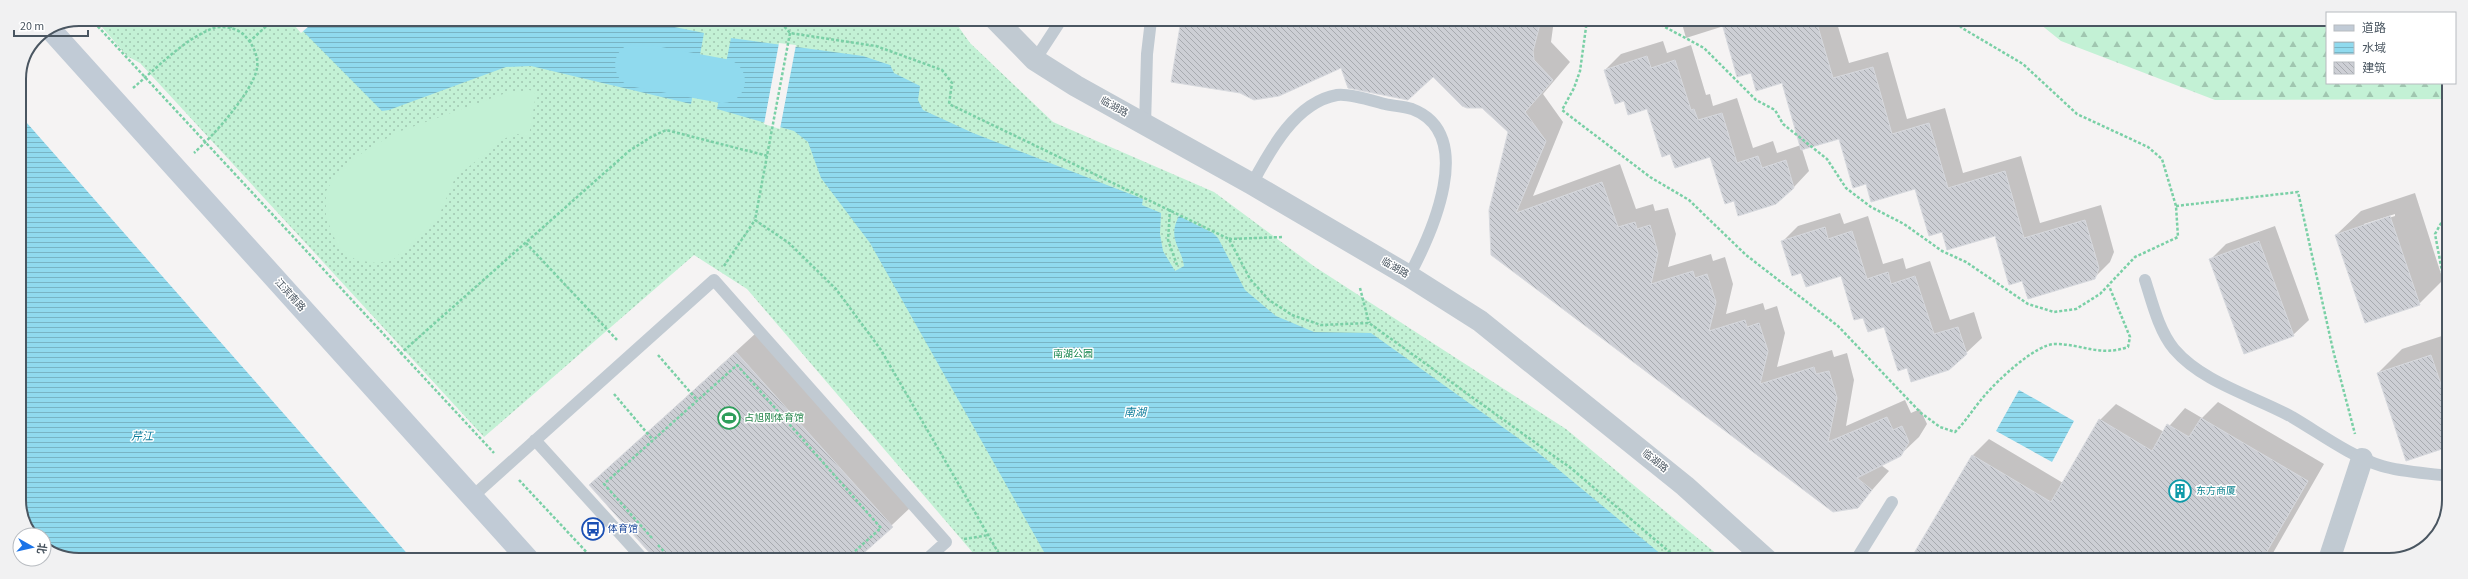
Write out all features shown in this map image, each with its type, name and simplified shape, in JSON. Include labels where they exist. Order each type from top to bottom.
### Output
[{"type":"main road","name":"江滨南路","points":[[53,33],[523,553]]},
{"type":"street","name":"临湖路","points":[[1001,26],[1035,60],[1145,125],[1252,184],[1409,276],[1480,321],[1579,398],[1686,486],[1759,553]]},
{"type":"street","points":[[2331,553],[2362,459]]},
{"type":"lane","points":[[1035,60],[1057,26]]},
{"type":"lane","points":[[1145,125],[1147,54],[1150,26]]},
{"type":"lane","points":[[1252,184],[1264,161],[1296,118],[1318,100],[1339,95],[1412,109],[1431,122],[1442,138],[1446,153],[1446,174],[1425,246],[1409,276]]},
{"type":"lane","points":[[472,497],[714,280],[946,542],[934,553]]},
{"type":"lane","points":[[2145,280],[2166,337],[2174,349],[2191,364],[2213,378],[2291,417],[2362,459],[2383,467],[2442,475]]},
{"type":"lane","points":[[535,440],[638,553]]},
{"type":"lane","points":[[1860,553],[1892,502]]},
{"type":"path","points":[[99,26],[400,354],[587,553]]},
{"type":"path","points":[[249,42],[266,26]]},
{"type":"path","points":[[784,26],[790,33],[876,46],[942,70],[952,83],[949,104],[1170,209],[1229,239],[1283,237]]},
{"type":"path","points":[[1586,26],[1580,71],[1562,110],[1650,177],[1688,200],[1746,255],[1838,326],[1921,413],[1940,427],[1955,432],[1966,422],[1986,394],[2005,376],[2031,354],[2054,344],[2112,352],[2128,347],[2130,337],[2109,286]]},
{"type":"path","points":[[1663,26],[1704,48],[1756,100],[1776,110],[1783,124],[1827,159],[1846,188],[1871,207],[1904,224],[1942,251],[1972,266],[2028,304],[2054,312],[2076,309],[2109,286],[2135,256],[2178,236],[2176,206],[2162,159],[2152,151],[2077,114],[2023,64],[1960,26]]},
{"type":"path","points":[[116,102],[190,42],[212,28],[231,27],[243,34],[256,52],[257,69],[245,94],[206,143],[176,170]]},
{"type":"path","points":[[714,280],[755,220],[790,33]]},
{"type":"path","points":[[400,354],[629,151],[651,137],[666,130],[768,156]]},
{"type":"path","points":[[2176,206],[2298,192],[2333,350],[2362,459]]},
{"type":"path","points":[[1170,209],[1168,240],[1177,265]]},
{"type":"path","points":[[755,220],[789,243],[836,289],[881,350],[999,553]]},
{"type":"path","points":[[2442,222],[2435,234],[2442,271]]},
{"type":"path","points":[[1229,239],[1250,279],[1270,300],[1292,315],[1321,325],[1369,323],[1572,469],[1671,553]]},
{"type":"path","points":[[526,243],[631,355]]},
{"type":"path","points":[[1360,288],[1369,323]]},
{"type":"path","points":[[646,341],[697,400]]},
{"type":"path","points":[[666,553],[604,484],[737,365],[881,528],[853,553]]},
{"type":"path","points":[[602,380],[653,440]]},
{"type":"path","points":[[946,542],[989,535]]},
{"type":"green space","name":"南湖公园","points":[[101,26],[958,26],[970,43],[1053,122],[1214,192],[1315,267],[1566,429],[1716,553],[973,553],[747,289],[694,255],[484,437],[140,63],[127,56]]},
{"type":"green space","points":[[2042,26],[2326,26],[2326,84],[2442,84],[2442,99],[2215,100],[2061,41]]},
{"type":"green space","points":[[530,90],[536,94],[529,136],[517,134],[503,139],[455,178],[438,218],[393,260],[376,263],[356,260],[338,247],[326,217],[326,191],[339,171],[366,150],[398,132],[506,93]]},
{"type":"water","points":[[298,26],[670,26],[704,33],[691,104],[531,66],[506,67],[389,110],[382,111]]},
{"type":"water","name":"南湖","points":[[731,38],[863,56],[890,65],[894,73],[920,86],[918,100],[923,110],[973,133],[1143,199],[1142,205],[1161,213],[1160,234],[1163,251],[1175,271],[1184,266],[1174,231],[1179,216],[1213,233],[1218,238],[1245,290],[1276,316],[1314,332],[1371,333],[1536,451],[1660,553],[1045,553],[870,243],[821,178],[808,142],[794,131],[717,109]]},
{"type":"water","name":"芹江","points":[[26,122],[407,553],[79,553],[62,550],[52,546],[52,527],[34,527],[27,511],[26,504]]},
{"type":"water","points":[[2019,390],[2074,421],[2052,462],[1996,431]]},
{"type":"pier","points":[[295,26],[309,26],[301,33]]},
{"type":"pier","points":[[779,43],[796,45],[780,129],[764,124]]},
{"type":"building","points":[[1180,26],[1539,26],[1533,51],[1534,60],[1553,80],[1525,112],[1546,141],[1516,213],[1602,182],[1618,227],[1635,222],[1637,229],[1650,225],[1658,253],[1651,284],[1693,271],[1695,278],[1707,274],[1716,302],[1709,331],[1745,320],[1747,327],[1759,323],[1768,351],[1760,384],[1814,367],[1816,374],[1829,371],[1837,398],[1828,442],[1887,417],[1893,430],[1902,426],[1909,442],[1901,456],[1857,478],[1872,490],[1858,508],[1833,512],[1491,255],[1489,210],[1508,132],[1482,108],[1467,108],[1462,106],[1433,77],[1408,100],[1348,88],[1341,68],[1279,96],[1254,100],[1240,93],[1171,82]]},
{"type":"building","points":[[1723,26],[1818,26],[1833,78],[1873,67],[1892,134],[1929,123],[1948,188],[2005,171],[2024,238],[2085,220],[2099,268],[2095,279],[2028,299],[2022,281],[2009,285],[1995,236],[1947,250],[1942,232],[1929,236],[1915,189],[1871,202],[1866,184],[1853,188],[1839,139],[1801,150],[1782,83],[1756,91],[1751,73],[1737,77]]},
{"type":"building","points":[[1647,56],[1651,68],[1675,60],[1691,110],[1694,109],[1698,120],[1722,113],[1737,163],[1758,156],[1762,168],[1786,160],[1794,188],[1776,204],[1738,216],[1734,201],[1725,204],[1710,157],[1675,168],[1670,154],[1662,157],[1647,109],[1628,115],[1624,101],[1615,104],[1604,70]]},
{"type":"building","points":[[2390,216],[2420,305],[2365,323],[2335,235]]},
{"type":"building","points":[[1825,227],[1828,239],[1852,231],[1867,279],[1888,272],[1891,284],[1915,276],[1934,334],[1958,327],[1967,354],[1949,370],[1911,382],[1907,368],[1898,371],[1884,327],[1868,332],[1863,318],[1854,320],[1841,276],[1806,287],[1801,273],[1792,276],[1781,241]]},
{"type":"building","points":[[2259,241],[2294,336],[2244,354],[2209,259]]},
{"type":"building","name":"占旭刚体育馆","points":[[736,352],[893,527],[864,553],[650,553],[589,485]]},
{"type":"building","points":[[2431,355],[2442,387],[2442,449],[2406,461],[2377,373]]},
{"type":"building","name":"东方商厦","points":[[2201,418],[2308,481],[2266,553],[1914,553],[1972,455],[2051,502],[2099,419],[2152,451],[2167,424],[2189,437]]},
{"type":"waterway","points":[[637,65],[723,81]]},
{"type":"place","name":"占旭刚体育馆","points":[[729,418]]},
{"type":"place","name":"东方商厦","points":[[2180,491]]},
{"type":"place","name":"体育馆","points":[[593,529]]}]
